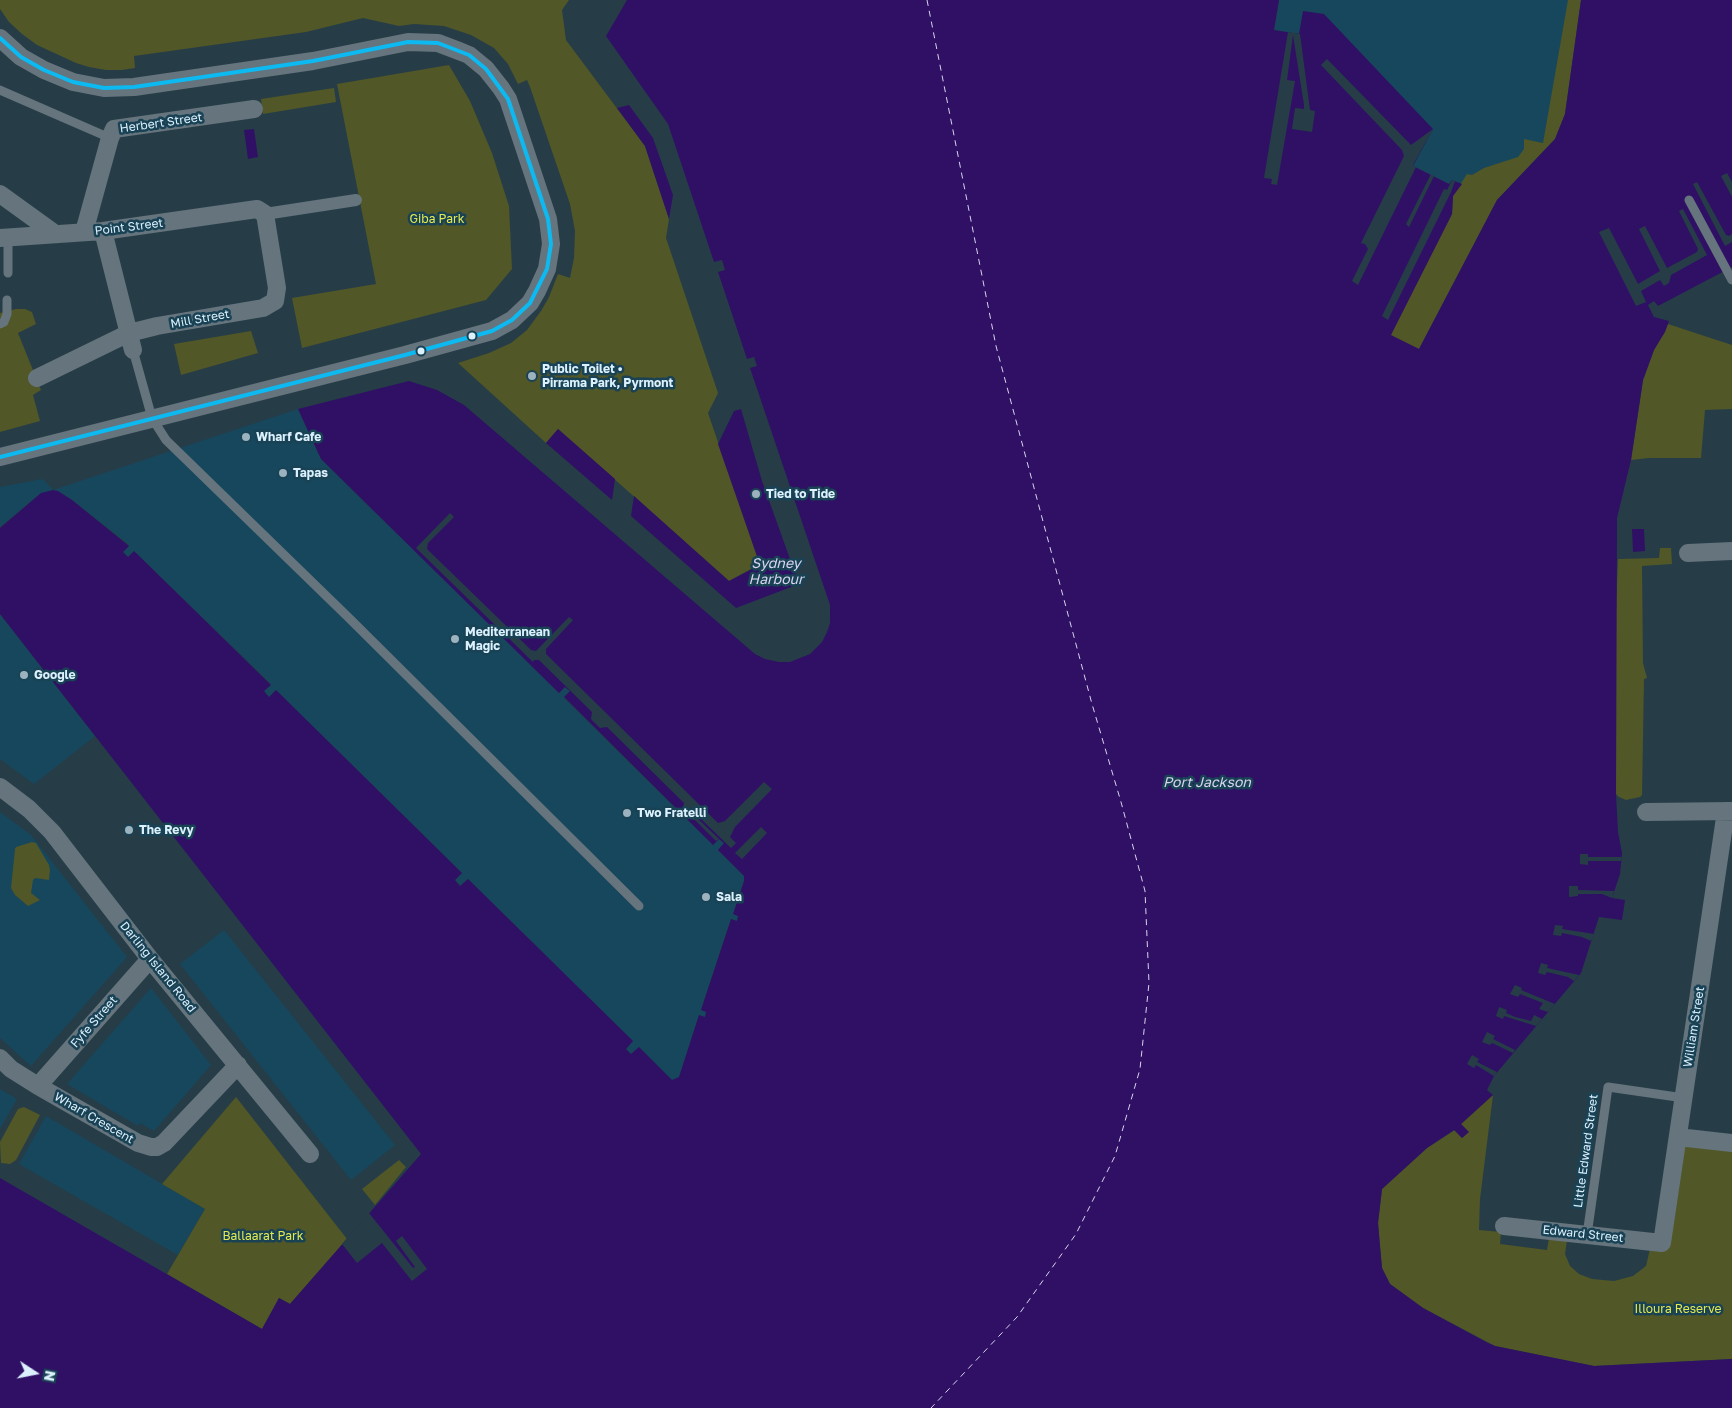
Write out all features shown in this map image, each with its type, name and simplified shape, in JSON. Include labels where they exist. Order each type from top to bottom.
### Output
[{"type":"street","points":[[0,38],[21,57],[44,70],[73,82],[104,88],[134,87],[313,61],[408,42],[427,42],[450,47],[468,55],[486,69],[508,99],[548,219],[551,244],[547,269],[530,303],[512,320],[492,331],[414,353],[0,457]]},
{"type":"street","name":"Herbert Street","points":[[84,232],[114,129],[254,109]]},
{"type":"street","points":[[0,194],[54,234]]},
{"type":"street","name":"Point Street","points":[[4,238],[102,231],[356,200]]},
{"type":"street","name":"Mill Street","points":[[37,378],[131,342],[156,326],[263,308],[275,301],[278,288],[261,212]]},
{"type":"street","points":[[102,231],[131,342]]},
{"type":"street","points":[[1688,553],[1732,551]]},
{"type":"street","name":"Darling Island Road","points":[[0,786],[29,809],[52,832],[150,959],[310,1154]]},
{"type":"street","points":[[1646,812],[1729,811]]},
{"type":"street","name":"William Street","points":[[1662,1243],[1729,811]]},
{"type":"street","name":"Fyfe Street","points":[[38,1086],[150,959]]},
{"type":"street","name":"Wharf Crescent","points":[[4,1065],[138,1144],[157,1147],[164,1143],[238,1065]]},
{"type":"street","points":[[1678,1137],[1732,1143]]},
{"type":"street","name":"Edward Street","points":[[1504,1226],[1662,1243]]},
{"type":"lane","points":[[0,90],[110,138]]},
{"type":"lane","points":[[1689,200],[1732,280]]},
{"type":"lane","points":[[4,238],[8,273]]},
{"type":"lane","points":[[0,324],[4,322],[7,314],[8,300]]},
{"type":"lane","points":[[131,342],[152,418],[166,440],[357,626],[639,906]]},
{"type":"lane","name":"Little Edward Street","points":[[1587,1235],[1608,1087],[1684,1098]]},
{"type":"shaded area","points":[[1279,0],[1581,0],[1555,139],[1497,200],[1449,184],[1413,166],[1300,34],[1274,30]]},
{"type":"shaded area","points":[[298,409],[321,459],[559,693],[565,686],[570,691],[564,698],[713,845],[719,839],[724,844],[718,850],[744,876],[734,914],[738,916],[737,921],[731,919],[701,1010],[707,1011],[705,1017],[699,1016],[679,1077],[676,1079],[672,1080],[639,1047],[631,1054],[626,1049],[633,1041],[468,879],[460,886],[455,880],[462,873],[276,690],[269,697],[264,691],[271,684],[134,551],[128,557],[123,552],[129,545],[72,500],[41,493],[0,527],[0,487],[43,479],[53,490]]},
{"type":"shaded area","name":"Google","points":[[0,614],[95,736],[34,784],[0,759]]},
{"type":"shaded area","points":[[0,812],[31,835],[127,957],[31,1066],[0,1038]]},
{"type":"shaded area","points":[[224,930],[395,1145],[351,1180],[180,964]]},
{"type":"shaded area","points":[[151,988],[211,1065],[154,1131],[140,1123],[138,1126],[67,1084]]},
{"type":"shaded area","points":[[0,1089],[17,1099],[0,1129]]},
{"type":"shaded area","points":[[46,1116],[205,1209],[178,1255],[19,1164]]},
{"type":"green space","points":[[0,0],[569,0],[562,10],[566,40],[645,146],[669,219],[666,238],[718,393],[708,413],[760,564],[729,581],[558,429],[546,443],[458,363],[489,353],[511,343],[527,330],[549,297],[558,274],[570,278],[574,258],[575,231],[570,204],[530,87],[527,80],[518,84],[508,64],[494,48],[471,35],[444,26],[414,24],[399,26],[363,18],[306,32],[134,56],[135,68],[106,70],[76,63],[37,45],[9,22],[0,9]]},
{"type":"green space","points":[[1568,0],[1581,0],[1565,114],[1555,139],[1497,200],[1419,349],[1390,336],[1452,214],[1453,196],[1467,174],[1472,175],[1484,168],[1518,157],[1524,149],[1524,139],[1543,143]]},
{"type":"green space","name":"Giba Park","points":[[449,65],[470,101],[492,153],[509,206],[512,269],[486,300],[302,348],[292,298],[376,284],[337,84]]},
{"type":"green space","points":[[334,88],[336,102],[263,114],[261,99]]},
{"type":"green space","points":[[25,309],[32,312],[36,324],[18,333],[41,390],[33,395],[40,421],[0,432],[0,313]]},
{"type":"green space","points":[[1668,324],[1732,345],[1732,409],[1705,410],[1701,458],[1631,460],[1643,380],[1654,350]]},
{"type":"green space","points":[[251,331],[258,353],[181,375],[174,344]]},
{"type":"green space","points":[[1660,548],[1671,548],[1672,564],[1642,566],[1643,663],[1647,678],[1644,679],[1642,795],[1626,800],[1616,794],[1616,608],[1618,559],[1659,558]]},
{"type":"green space","points":[[32,842],[36,843],[50,870],[49,880],[35,878],[33,880],[31,893],[40,900],[28,906],[15,895],[11,888],[15,849]]},
{"type":"green space","name":"Illoura Reserve","points":[[1493,1095],[1480,1199],[1479,1230],[1501,1232],[1500,1244],[1547,1250],[1549,1238],[1567,1240],[1565,1254],[1570,1266],[1579,1274],[1592,1279],[1614,1281],[1633,1276],[1646,1266],[1650,1249],[1666,1251],[1683,1145],[1732,1151],[1732,1359],[1594,1366],[1495,1346],[1423,1308],[1390,1284],[1382,1268],[1380,1248],[1378,1223],[1382,1189],[1427,1148],[1455,1130],[1462,1138],[1468,1132],[1461,1124]]},
{"type":"green space","name":"Ballaarat Park","points":[[236,1097],[347,1239],[290,1304],[279,1298],[262,1329],[167,1274],[205,1209],[162,1184]]},
{"type":"green space","points":[[24,1107],[40,1115],[16,1160],[10,1164],[1,1163],[0,1142],[18,1109]]},
{"type":"green space","points":[[399,1160],[406,1167],[375,1205],[362,1189]]},
{"type":"water","name":"Port Jackson","points":[[627,0],[1279,0],[1274,30],[1299,34],[1303,11],[1324,14],[1433,129],[1413,166],[1449,184],[1452,180],[1462,184],[1453,196],[1452,214],[1391,335],[1419,349],[1497,200],[1555,139],[1565,114],[1581,0],[1732,0],[1732,267],[1658,306],[1654,301],[1648,305],[1654,317],[1669,321],[1665,332],[1654,350],[1643,380],[1631,460],[1617,518],[1616,794],[1618,832],[1622,853],[1620,874],[1612,898],[1625,900],[1622,920],[1599,917],[1581,973],[1494,1076],[1487,1090],[1493,1095],[1461,1124],[1469,1132],[1462,1138],[1454,1130],[1427,1148],[1382,1189],[1378,1223],[1382,1268],[1390,1284],[1423,1308],[1486,1342],[1495,1346],[1594,1366],[1732,1359],[1732,1408],[0,1408],[0,1178],[262,1329],[279,1298],[290,1304],[421,1154],[0,614],[0,528],[41,493],[53,490],[58,491],[129,546],[123,552],[128,557],[134,551],[271,685],[264,691],[269,697],[276,690],[462,873],[455,880],[460,886],[468,879],[633,1041],[626,1049],[631,1054],[639,1047],[672,1080],[679,1077],[699,1015],[705,1017],[706,1012],[701,1010],[731,919],[737,921],[738,916],[733,914],[744,876],[718,850],[724,843],[719,839],[713,845],[564,697],[570,691],[565,687],[559,693],[321,459],[298,409],[409,381],[437,390],[464,405],[755,654],[765,659],[790,662],[810,654],[822,642],[830,623],[830,605],[750,368],[757,366],[754,357],[747,359],[718,272],[725,270],[722,260],[714,262],[668,124],[606,36]]},
{"type":"water","points":[[629,105],[653,138],[673,195],[669,219],[645,146],[617,108]]},
{"type":"water","points":[[254,129],[258,157],[248,159],[244,130]]},
{"type":"water","name":"Sydney Harbour","points":[[741,409],[762,481],[799,584],[736,608],[631,516],[634,496],[729,581],[760,565],[718,444],[734,411]]},
{"type":"water","points":[[558,429],[615,479],[612,500],[546,443]]},
{"type":"water","points":[[1632,529],[1644,529],[1645,551],[1633,552]]},
{"type":"pier","points":[[1288,32],[1300,34],[1310,110],[1315,111],[1312,132],[1292,129],[1295,108],[1304,109],[1293,35],[1287,80],[1295,81],[1277,185],[1271,184],[1272,179],[1264,178]]},
{"type":"pier","points":[[1327,59],[1411,145],[1433,129],[1413,165],[1416,167],[1358,285],[1352,281],[1368,249],[1365,244],[1361,243],[1404,156],[1402,150],[1321,65]]},
{"type":"pier","points":[[1727,173],[1732,182],[1732,197],[1721,176]]},
{"type":"pier","points":[[1431,174],[1434,176],[1409,227],[1406,224]]},
{"type":"pier","points":[[1452,180],[1455,181],[1451,192],[1388,320],[1382,316],[1444,189],[1447,190]]},
{"type":"pier","points":[[1697,182],[1726,235],[1732,234],[1732,242],[1725,246],[1693,184]]},
{"type":"pier","points":[[1683,209],[1707,255],[1671,275],[1669,283],[1664,286],[1660,280],[1641,291],[1646,302],[1636,306],[1599,232],[1609,228],[1638,284],[1660,271],[1639,229],[1645,226],[1667,268],[1697,252],[1698,249],[1679,211]]},
{"type":"pier","points":[[450,513],[454,517],[428,543],[427,549],[531,650],[536,651],[569,617],[573,620],[546,649],[546,654],[718,823],[725,821],[764,782],[772,789],[735,827],[730,837],[736,843],[731,848],[699,817],[697,818],[719,839],[716,841],[682,810],[684,803],[607,727],[600,728],[591,719],[592,712],[539,660],[534,660],[533,662],[416,548]]},
{"type":"pier","points":[[761,827],[767,833],[742,859],[735,853]]},
{"type":"pier","points":[[1580,854],[1588,854],[1588,857],[1622,857],[1621,861],[1588,861],[1588,865],[1580,864]]},
{"type":"pier","points":[[1569,886],[1578,886],[1578,890],[1614,891],[1612,898],[1602,894],[1578,894],[1578,896],[1569,897]]},
{"type":"pier","points":[[1555,925],[1563,926],[1562,929],[1594,934],[1591,941],[1562,933],[1561,936],[1553,935]]},
{"type":"pier","points":[[1541,963],[1548,965],[1547,968],[1579,975],[1574,981],[1568,977],[1547,972],[1545,975],[1538,973]]},
{"type":"pier","points":[[1515,985],[1522,988],[1521,990],[1555,1004],[1548,1012],[1539,1009],[1543,1003],[1520,994],[1518,997],[1510,994]]},
{"type":"pier","points":[[1499,1007],[1507,1010],[1506,1013],[1515,1017],[1531,1021],[1534,1015],[1542,1019],[1536,1026],[1504,1016],[1503,1019],[1496,1016]]},
{"type":"pier","points":[[1487,1032],[1495,1036],[1493,1039],[1515,1050],[1513,1053],[1492,1043],[1490,1045],[1482,1042]]},
{"type":"pier","points":[[1472,1055],[1479,1059],[1477,1062],[1497,1072],[1494,1076],[1476,1065],[1474,1068],[1467,1064]]},
{"type":"pier","points":[[369,1213],[413,1268],[415,1267],[396,1241],[402,1236],[427,1269],[412,1281],[382,1243],[357,1263],[342,1244]]},
{"type":"ferry route","points":[[927,0],[996,346],[1092,704],[1145,891],[1149,983],[1140,1069],[1115,1156],[1076,1234],[1017,1317],[931,1408]]},
{"type":"transit line","points":[[0,38],[21,57],[44,70],[73,82],[104,88],[134,87],[313,61],[408,42],[438,43],[469,55],[486,69],[508,99],[548,219],[551,244],[547,269],[530,303],[512,320],[492,331],[405,355],[0,457]]},
{"type":"place","name":"Public Toilet • Pirrama Park, Pyrmont","points":[[532,376]]},
{"type":"place","name":"Wharf Cafe","points":[[246,437]]},
{"type":"place","name":"Tapas","points":[[283,473]]},
{"type":"place","name":"Tied to Tide","points":[[756,494]]},
{"type":"place","name":"Mediterranean Magic","points":[[455,639]]},
{"type":"place","name":"Google","points":[[24,675]]},
{"type":"place","name":"Two Fratelli","points":[[627,813]]},
{"type":"place","name":"The Revy","points":[[129,830]]},
{"type":"place","name":"Sala","points":[[706,897]]}]
